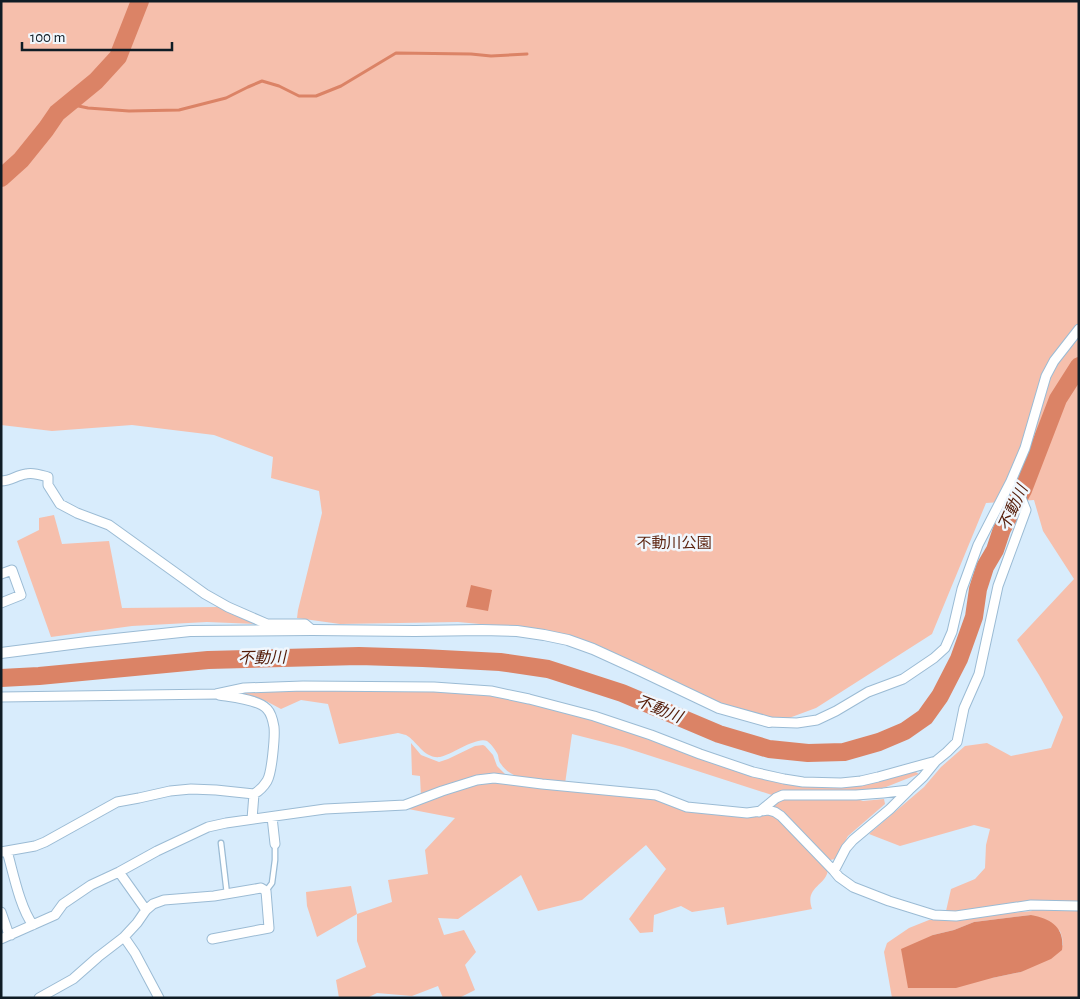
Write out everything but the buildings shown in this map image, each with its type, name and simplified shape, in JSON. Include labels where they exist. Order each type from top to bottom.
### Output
[{"type":"street","points":[[1,653],[190,631],[482,630],[517,632],[568,640],[592,649],[719,708],[769,722],[797,723],[817,720],[868,692],[903,679],[934,658],[945,648],[952,632],[962,589],[978,546],[1014,484],[1046,376],[1054,361],[1079,329]]},
{"type":"street","points":[[1,481],[8,481],[27,473],[48,477],[48,484],[60,504],[77,513],[110,525],[205,594],[228,607],[267,624],[305,624],[312,630]]},
{"type":"street","points":[[834,871],[846,848],[853,840],[924,777],[936,761],[957,742],[964,708],[979,674],[998,586],[1026,510],[1026,506],[1014,484]]},
{"type":"street","points":[[1,574],[12,570],[21,595],[1,603]]},
{"type":"street","points":[[1,697],[216,694],[244,688],[303,686],[482,689],[594,716],[753,772],[784,779],[803,782],[861,781],[936,761]]},
{"type":"street","points":[[33,924],[20,896],[4,851],[35,846],[45,842],[117,802],[170,791],[191,789],[254,794],[267,782],[270,775],[274,734],[272,717],[267,708],[257,702],[216,694]]},
{"type":"street","points":[[1,939],[55,915],[63,904],[91,885],[208,827],[325,809],[405,805],[476,780],[494,778],[656,795],[687,807],[747,813],[768,810],[775,812],[839,877],[853,887],[888,901],[934,915],[956,916],[1031,905],[1079,906]]},
{"type":"street","points":[[759,812],[776,798],[783,796],[856,795],[909,790]]},
{"type":"street","points":[[252,819],[254,794]]},
{"type":"street","points":[[272,817],[275,844]]},
{"type":"street","points":[[119,872],[146,910]]},
{"type":"street","points":[[39,998],[73,979],[124,936],[153,904],[164,900],[214,896],[261,888],[266,891],[268,928],[212,939]]},
{"type":"street","points":[[1,912],[10,935]]},
{"type":"street","points":[[124,936],[136,952],[159,998]]},
{"type":"lane","points":[[221,843],[227,894]]},
{"type":"lane","points":[[266,891],[272,883],[275,844]]},
{"type":"green space","name":"不動川公園","points":[[1,1],[1079,1],[1079,998],[892,998],[884,952],[887,943],[909,928],[929,920],[961,920],[980,916],[1032,911],[1025,901],[961,911],[946,911],[951,889],[975,879],[985,868],[986,845],[990,829],[974,825],[900,846],[869,834],[924,787],[941,767],[965,746],[987,743],[1011,756],[1051,748],[1063,717],[1017,640],[1074,579],[1043,531],[1034,500],[986,503],[932,634],[816,708],[789,718],[776,718],[740,711],[721,704],[569,636],[544,630],[458,622],[340,624],[297,618],[322,513],[319,491],[271,478],[273,457],[214,435],[132,425],[52,431],[1,425]],"holes":[[[1031,915],[1060,931],[1063,945],[1021,972],[992,978],[933,935],[954,930],[974,922]]]},
{"type":"green space","points":[[54,515],[62,544],[109,541],[122,608],[218,607],[257,624],[207,622],[132,626],[51,637],[17,541],[39,530],[39,518]]},
{"type":"green space","points":[[303,690],[434,691],[491,695],[593,720],[698,758],[752,776],[784,784],[841,787],[879,782],[914,771],[919,774],[873,790],[775,796],[623,747],[572,734],[565,784],[530,780],[513,774],[500,763],[498,754],[487,741],[471,743],[440,757],[429,755],[406,735],[398,733],[339,744],[328,704],[301,700],[281,709],[266,701],[232,696],[245,692]]},
{"type":"green space","points":[[411,743],[421,755],[439,762],[475,746],[483,745],[493,755],[497,766],[509,778],[495,776],[421,797],[420,776],[412,775]]},
{"type":"green space","points":[[494,781],[655,798],[686,810],[768,813],[774,815],[828,869],[827,875],[811,895],[812,909],[727,925],[724,907],[692,912],[681,906],[654,915],[653,932],[640,933],[629,919],[666,869],[646,845],[582,900],[538,911],[521,875],[458,919],[438,918],[444,935],[464,930],[476,952],[465,965],[475,990],[459,998],[443,998],[438,986],[412,996],[377,993],[367,998],[339,998],[336,980],[366,967],[357,941],[357,914],[392,902],[388,880],[428,874],[425,850],[455,818],[403,808],[477,783]]},
{"type":"green space","points":[[782,798],[795,800],[854,798],[863,801],[884,799],[885,804],[848,836],[835,859],[830,860],[783,811],[770,807]]},
{"type":"green space","points":[[351,886],[357,914],[317,937],[307,906],[306,892]]},
{"type":"shaded area","points":[[471,585],[492,590],[488,611],[466,607]]},
{"type":"shaded area","points":[[1031,915],[1051,922],[1059,930],[1062,950],[1051,959],[1021,972],[956,988],[908,988],[901,949],[933,935],[954,930],[974,922]]},
{"type":"waterway","points":[[1,178],[21,160],[57,113],[96,81],[118,57],[140,1]]},
{"type":"waterway","points":[[69,104],[88,108],[129,111],[179,110],[226,98],[262,81],[279,86],[299,96],[316,96],[341,86],[396,53],[491,56],[527,54]]},
{"type":"waterway","name":"不動川","points":[[1,678],[208,660],[359,656],[500,662],[548,669],[622,693],[719,734],[769,749],[808,753],[844,752],[879,742],[905,731],[925,717],[940,696],[959,659],[974,617],[978,589],[985,567],[995,550],[1002,529],[1023,490],[1058,399],[1079,366]]}]
